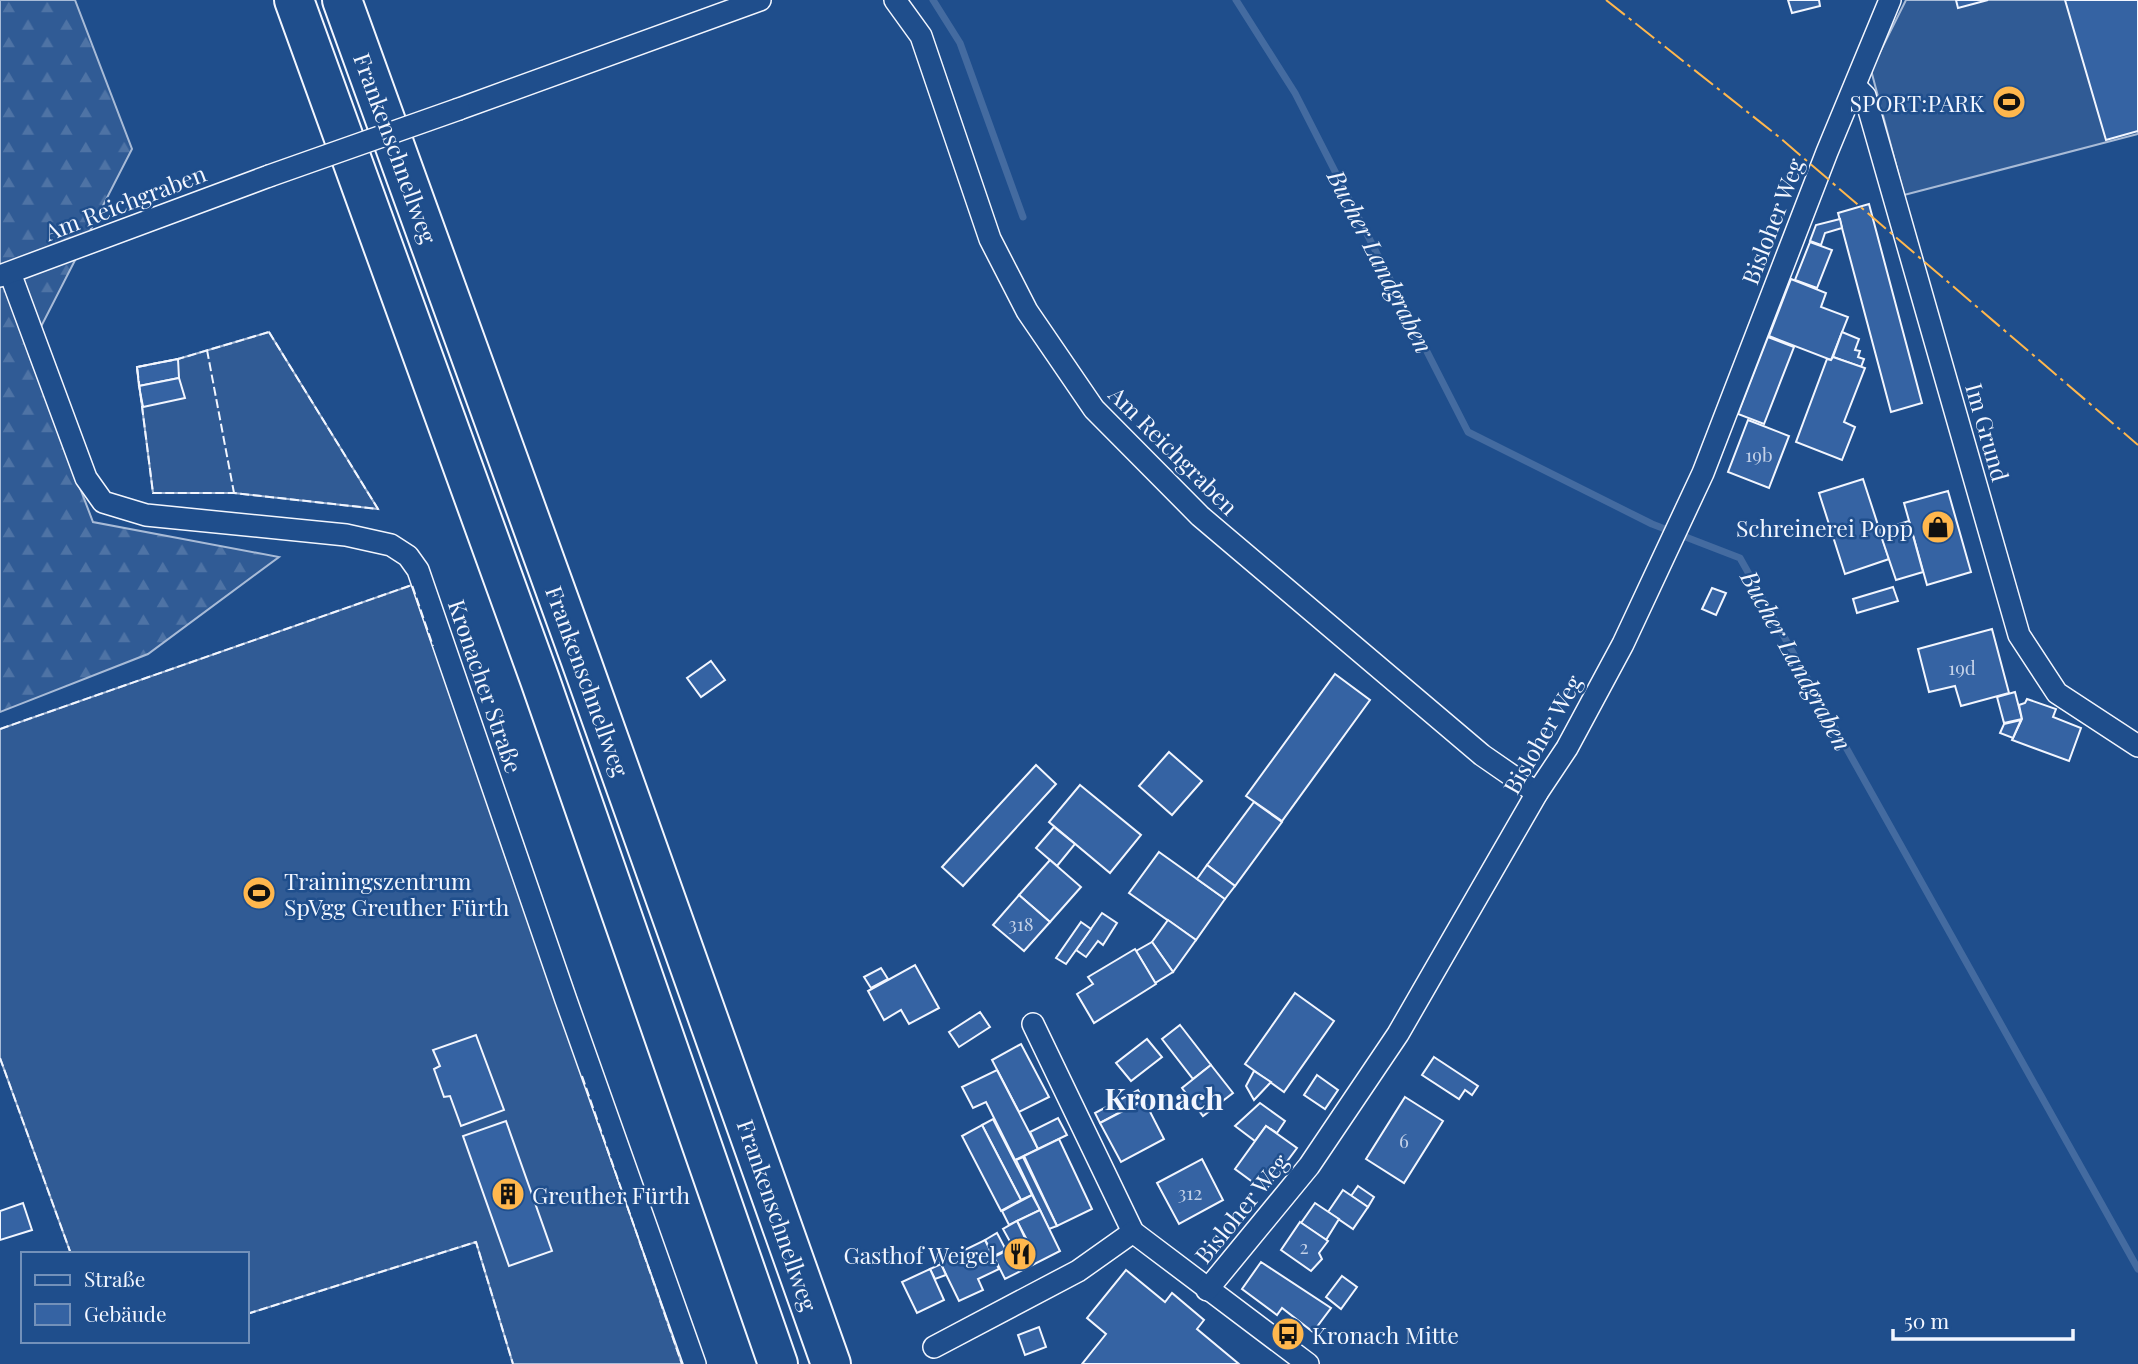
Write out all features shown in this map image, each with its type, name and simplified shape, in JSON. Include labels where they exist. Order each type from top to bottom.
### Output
[{"type":"highway","name":"Frankenschnellweg","points":[[294,0],[540,680],[778,1364]]},
{"type":"highway","name":"Frankenschnellweg","points":[[342,0],[599,709],[831,1364]]},
{"type":"street","name":"Am Reichgraben","points":[[5,275],[269,176],[760,0]]},
{"type":"street","name":"Am Reichgraben","points":[[895,0],[921,36],[990,239],[1027,311],[1094,409],[1200,516],[1482,755],[1538,793]]},
{"type":"street","name":"Bisloher Weg","points":[[1207,1290],[1309,1166],[1398,1034],[1580,725],[1623,644],[1703,473],[1827,152],[1890,0]]},
{"type":"street","name":"Im Grund","points":[[1855,86],[1865,96],[2019,635],[2057,693],[2138,746]]},
{"type":"street","name":"Kronacher Straße","points":[[5,275],[86,478],[103,502],[146,515],[346,535],[391,545],[408,556],[418,570],[695,1364]]},
{"type":"street","points":[[1033,1024],[1133,1232],[1308,1364]]},
{"type":"street","points":[[934,1347],[1078,1271],[1133,1232]]},
{"type":"green space","points":[[0,0],[75,0],[132,149],[28,352],[93,522],[279,557],[148,654],[0,712]]},
{"type":"shaded area","name":"SPORT:PARK","points":[[1906,0],[2138,0],[2138,134],[1904,195],[1871,70]]},
{"type":"shaded area","points":[[269,332],[378,509],[234,493],[153,493],[137,367],[178,359]]},
{"type":"shaded area","name":"Trainingszentrum SpVgg Greuther Fürth","points":[[412,585],[682,1364],[513,1364],[476,1242],[248,1314],[248,1252],[70,1252],[0,1058],[0,729]]},
{"type":"building","points":[[1788,0],[1819,0],[1820,6],[1792,13]]},
{"type":"building","points":[[1956,0],[1988,0],[1958,8]]},
{"type":"building","points":[[2065,0],[2138,0],[2138,131],[2106,140]]},
{"type":"building","points":[[1869,204],[1922,403],[1891,412],[1838,213]]},
{"type":"building","points":[[1840,219],[1842,228],[1825,233],[1821,245],[1810,241],[1816,225]]},
{"type":"building","points":[[1810,242],[1832,250],[1817,288],[1795,280]]},
{"type":"building","points":[[1791,279],[1826,293],[1821,307],[1848,317],[1831,360],[1769,336]]},
{"type":"building","points":[[1842,332],[1859,339],[1855,350],[1860,351],[1858,357],[1864,359],[1861,367],[1833,357]]},
{"type":"building","points":[[1768,337],[1794,347],[1764,424],[1738,414]]},
{"type":"building","points":[[1833,357],[1865,368],[1844,422],[1855,427],[1842,460],[1796,442],[1827,359],[1831,360]]},
{"type":"building","points":[[178,359],[179,378],[139,386],[137,367]]},
{"type":"building","points":[[179,378],[185,398],[143,407],[139,386]]},
{"type":"building","points":[[1748,420],[1789,436],[1769,488],[1728,472]]},
{"type":"building","points":[[1863,479],[1889,559],[1845,574],[1819,493]]},
{"type":"building","points":[[1948,491],[1971,572],[1927,585],[1904,503]]},
{"type":"building","points":[[1909,521],[1923,572],[1896,580],[1879,530]]},
{"type":"building","points":[[1893,587],[1898,601],[1857,613],[1853,599]]},
{"type":"building","points":[[1712,588],[1726,593],[1716,615],[1702,609]]},
{"type":"building","points":[[1992,629],[2009,693],[1961,706],[1955,686],[1929,692],[1918,649]]},
{"type":"building","points":[[711,661],[725,680],[701,697],[687,678]]},
{"type":"building","points":[[1335,674],[1370,700],[1282,821],[1246,796]]},
{"type":"building","points":[[2015,692],[2022,719],[2004,723],[1997,697]]},
{"type":"building","points":[[2027,699],[2056,709],[2053,717],[2081,728],[2069,761],[2012,740],[2022,719],[2019,705]]},
{"type":"building","points":[[2021,720],[2013,738],[2000,733],[2004,724]]},
{"type":"building","points":[[1169,752],[1202,781],[1172,815],[1139,786]]},
{"type":"building","points":[[1036,765],[1056,784],[963,886],[942,867]]},
{"type":"building","points":[[1080,785],[1141,835],[1110,873],[1049,822]]},
{"type":"building","points":[[1254,802],[1282,822],[1235,886],[1207,865]]},
{"type":"building","points":[[1054,827],[1075,844],[1057,866],[1036,848]]},
{"type":"building","points":[[1159,852],[1225,899],[1196,940],[1129,893]]},
{"type":"building","points":[[1050,860],[1081,887],[1050,922],[1019,895]]},
{"type":"building","points":[[1207,865],[1235,886],[1225,899],[1197,879]]},
{"type":"building","points":[[1019,895],[1050,922],[1024,951],[993,925]]},
{"type":"building","points":[[1102,913],[1117,923],[1103,945],[1098,941],[1086,957],[1076,950]]},
{"type":"building","points":[[1168,920],[1196,940],[1173,972],[1152,942]]},
{"type":"building","points":[[1081,922],[1091,929],[1066,964],[1056,958]]},
{"type":"building","points":[[1152,942],[1173,972],[1155,983],[1136,951]]},
{"type":"building","points":[[1135,949],[1156,984],[1094,1023],[1077,994],[1093,984],[1088,977]]},
{"type":"building","points":[[915,965],[939,1008],[909,1024],[901,1010],[884,1020],[868,991]]},
{"type":"building","points":[[881,968],[888,979],[871,988],[864,977]]},
{"type":"building","points":[[1295,993],[1334,1021],[1284,1092],[1245,1064]]},
{"type":"building","points":[[980,1012],[990,1027],[959,1047],[949,1032]]},
{"type":"building","points":[[1180,1025],[1211,1065],[1193,1079],[1162,1039]]},
{"type":"building","points":[[476,1035],[504,1110],[461,1126],[450,1096],[444,1097],[434,1069],[440,1066],[433,1050]]},
{"type":"building","points":[[1147,1039],[1162,1057],[1131,1081],[1116,1063]]},
{"type":"building","points":[[1021,1044],[1049,1097],[1019,1112],[992,1060]]},
{"type":"building","points":[[1434,1057],[1478,1086],[1472,1095],[1465,1090],[1459,1099],[1422,1075]]},
{"type":"building","points":[[1211,1065],[1233,1093],[1203,1116],[1182,1088]]},
{"type":"building","points":[[997,1070],[1038,1149],[1015,1160],[986,1102],[973,1108],[962,1087]]},
{"type":"building","points":[[1254,1071],[1271,1082],[1254,1100],[1246,1086]]},
{"type":"building","points":[[1317,1075],[1338,1090],[1325,1109],[1304,1095]]},
{"type":"building","points":[[1138,1090],[1143,1100],[1100,1123],[1095,1113]]},
{"type":"building","points":[[1405,1097],[1443,1121],[1404,1183],[1366,1159]]},
{"type":"building","points":[[1144,1100],[1164,1139],[1121,1162],[1100,1123]]},
{"type":"building","points":[[1260,1103],[1285,1121],[1277,1133],[1266,1126],[1255,1141],[1235,1126]]},
{"type":"building","points":[[1058,1118],[1067,1135],[1038,1149],[1030,1132]]},
{"type":"building","points":[[993,1119],[1032,1195],[1021,1200],[982,1125]]},
{"type":"building","name":"Greuther Fürth","points":[[506,1121],[552,1251],[509,1266],[463,1136]]},
{"type":"building","points":[[982,1125],[1021,1200],[1001,1211],[962,1136]]},
{"type":"building","points":[[1266,1126],[1297,1148],[1265,1191],[1235,1169]]},
{"type":"building","points":[[1059,1139],[1092,1209],[1057,1226],[1024,1156]]},
{"type":"building","points":[[1023,1157],[1057,1226],[1049,1229],[1016,1160]]},
{"type":"building","points":[[1202,1159],[1223,1200],[1179,1224],[1157,1183]]},
{"type":"building","points":[[1358,1186],[1374,1197],[1368,1207],[1351,1196]]},
{"type":"building","points":[[1343,1190],[1368,1207],[1353,1229],[1328,1212]]},
{"type":"building","points":[[1032,1195],[1040,1210],[1009,1225],[1002,1211]]},
{"type":"building","points":[[23,1203],[32,1230],[0,1240],[0,1211]]},
{"type":"building","points":[[1315,1203],[1339,1219],[1326,1240],[1301,1223]]},
{"type":"building","points":[[1040,1210],[1060,1251],[1005,1279],[994,1257],[1027,1240],[1017,1221]]},
{"type":"building","points":[[1017,1221],[1026,1240],[1013,1247],[1003,1229]]},
{"type":"building","points":[[1300,1222],[1328,1241],[1319,1253],[1322,1259],[1311,1271],[1281,1250]]},
{"type":"building","points":[[997,1233],[1006,1250],[994,1256],[985,1240]]},
{"type":"building","points":[[985,1240],[999,1269],[978,1279],[983,1290],[959,1301],[940,1262]]},
{"type":"building","points":[[1261,1262],[1331,1308],[1313,1332],[1282,1308],[1277,1315],[1242,1289]]},
{"type":"building","points":[[941,1264],[946,1275],[935,1279],[930,1269]]},
{"type":"building","points":[[930,1269],[944,1300],[917,1313],[902,1282]]},
{"type":"building","points":[[1126,1270],[1165,1302],[1172,1293],[1204,1320],[1197,1329],[1239,1364],[1082,1364],[1106,1334],[1087,1318]]},
{"type":"building","points":[[1342,1276],[1357,1287],[1341,1309],[1326,1297]]},
{"type":"building","points":[[1039,1327],[1046,1347],[1025,1355],[1018,1335]]},
{"type":"waterway","points":[[933,0],[960,43],[1023,217]]},
{"type":"waterway","name":"Bucher Landgraben","points":[[1236,0],[1295,93],[1468,432],[1652,524],[1740,558],[2138,1269]]},
{"type":"fence","points":[[269,332],[378,509],[234,493],[153,493],[137,367],[178,359],[269,332]]},
{"type":"fence","points":[[207,350],[234,493]]},
{"type":"fence","points":[[0,729],[412,585],[433,646]]},
{"type":"fence","points":[[0,1058],[70,1252]]},
{"type":"fence","points":[[582,1076],[682,1364]]},
{"type":"fence","points":[[248,1314],[476,1242],[513,1364]]},
{"type":"power","points":[[1606,0],[1779,137],[2138,445]]},
{"type":"place","name":"SPORT:PARK","points":[[2009,102]]},
{"type":"place","name":"Schreinerei Popp","points":[[1938,527]]},
{"type":"place","name":"Trainingszentrum SpVgg Greuther Fürth","points":[[259,893]]},
{"type":"place","name":"Greuther Fürth","points":[[508,1194]]},
{"type":"place","name":"Gasthof Weigel","points":[[1020,1254]]},
{"type":"place","name":"Kronach Mitte","points":[[1288,1334]]},
{"type":"district","name":"Kronach","points":[[1164,1098]]}]
